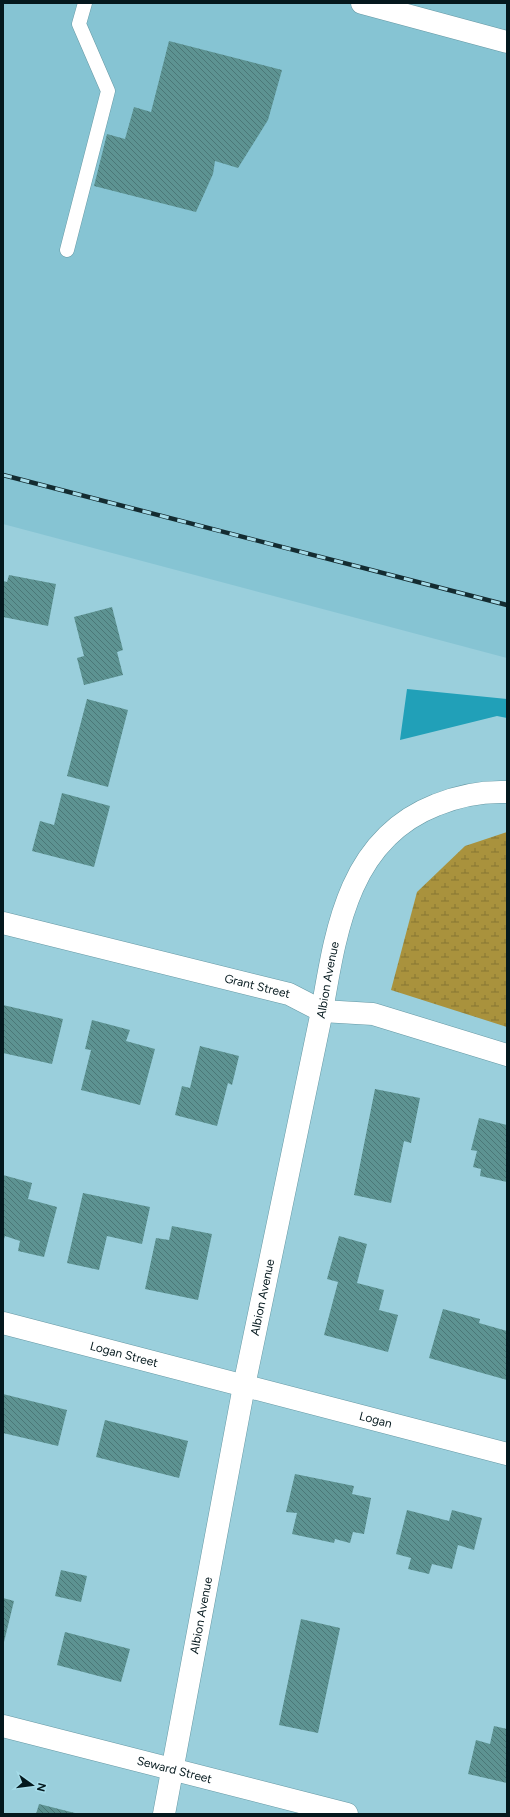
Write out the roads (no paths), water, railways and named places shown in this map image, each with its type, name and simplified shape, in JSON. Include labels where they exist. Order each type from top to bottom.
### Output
[{"type":"street","points":[[362,3],[507,42]]},
{"type":"street","name":"Albion Avenue","points":[[164,1814],[244,1386],[335,946],[346,903],[356,877],[370,855],[389,833],[407,818],[421,810],[460,795],[493,791],[507,792]]},
{"type":"street","name":"Grant Street","points":[[3,923],[289,994],[322,1011],[373,1014],[507,1055]]},
{"type":"street","name":"Logan Street","points":[[3,1323],[244,1386]]},
{"type":"street","name":"Logan","points":[[244,1386],[507,1454]]},
{"type":"street","name":"Seward Street","points":[[3,1726],[347,1814]]},
{"type":"lane","points":[[66,250],[108,91],[79,24],[85,3]]},
{"type":"railway","points":[[3,475],[507,605]]}]
